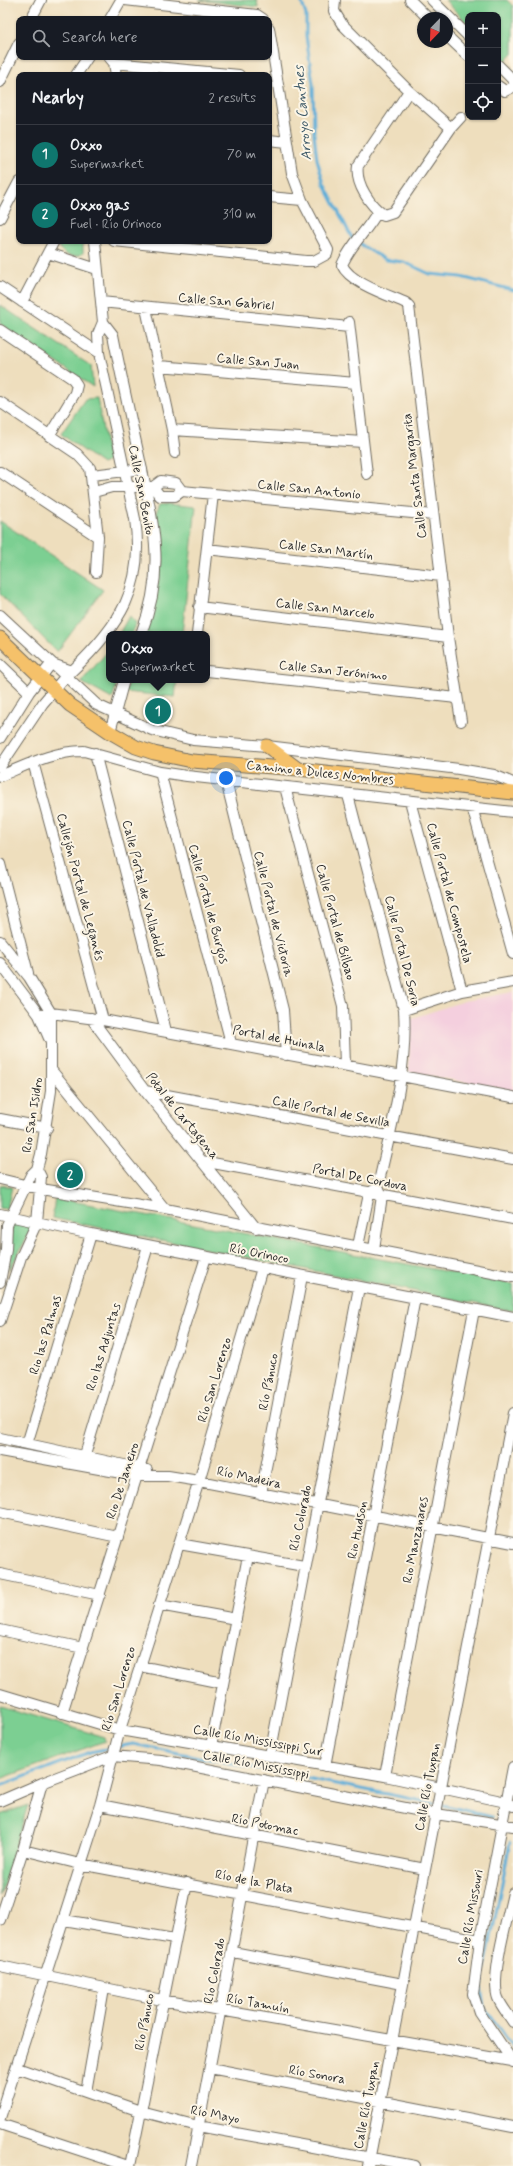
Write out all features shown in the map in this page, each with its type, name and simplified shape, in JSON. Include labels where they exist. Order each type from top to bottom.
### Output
[{"type":"main road","name":"Camino a Dulces Nombres","points":[[0,638],[70,705],[110,732],[136,747],[174,758],[513,793]]},
{"type":"main road","points":[[267,746],[298,770]]},
{"type":"street","points":[[33,16],[41,0]]},
{"type":"street","points":[[112,16],[120,0]]},
{"type":"street","points":[[125,0],[257,16]]},
{"type":"street","points":[[335,0],[334,11],[342,24],[409,91],[451,128]]},
{"type":"street","points":[[410,0],[422,12]]},
{"type":"street","points":[[432,0],[465,33]]},
{"type":"street","points":[[453,42],[465,53]]},
{"type":"street","points":[[0,82],[16,50]]},
{"type":"street","points":[[78,72],[86,60]]},
{"type":"street","points":[[115,72],[112,60],[214,72]]},
{"type":"street","points":[[143,244],[306,261],[314,261],[327,254],[328,250],[302,200],[292,173],[273,78],[272,60]]},
{"type":"street","points":[[501,68],[513,80]]},
{"type":"street","points":[[409,91],[358,166],[357,177],[359,182],[378,211],[384,214],[393,212],[451,128],[461,117]]},
{"type":"street","points":[[272,140],[287,142]]},
{"type":"street","points":[[0,218],[16,188]]},
{"type":"street","points":[[272,197],[302,200]]},
{"type":"street","name":"Calle Santa Margarita","points":[[378,211],[370,226],[350,250],[342,265],[350,275],[369,287],[406,303],[408,306],[448,637],[461,721]]},
{"type":"street","points":[[22,302],[52,244]]},
{"type":"street","name":"Calle San Benito","points":[[94,244],[103,322],[98,334],[99,353],[129,486],[136,526],[138,552],[136,573],[126,602],[108,631]]},
{"type":"street","points":[[48,253],[97,269]]},
{"type":"street","points":[[0,287],[99,353]]},
{"type":"street","name":"Calle San Gabriel","points":[[101,302],[146,308],[349,324],[356,383]]},
{"type":"street","points":[[146,308],[172,430],[175,453]]},
{"type":"street","name":"Calle San Benito","points":[[103,322],[113,335],[142,469],[150,487],[155,539],[156,576],[148,615],[142,631]]},
{"type":"street","points":[[0,330],[72,379],[77,385],[75,393],[49,436]]},
{"type":"street","name":"Calle San Juan","points":[[159,366],[356,383]]},
{"type":"street","points":[[356,383],[367,474]]},
{"type":"street","points":[[0,402],[77,454],[91,472],[98,538],[96,572]]},
{"type":"street","points":[[172,430],[363,442]]},
{"type":"street","points":[[91,472],[142,469]]},
{"type":"street","points":[[0,472],[98,538]]},
{"type":"street","points":[[94,492],[129,486],[150,487]]},
{"type":"street","name":"Calle San Antonio","points":[[150,487],[160,496],[175,496],[182,491],[433,515]]},
{"type":"street","points":[[197,631],[212,494]]},
{"type":"street","name":"Calle San Martín","points":[[207,549],[441,576]]},
{"type":"street","name":"Calle San Marcelo","points":[[200,607],[448,637]]},
{"type":"street","points":[[0,615],[65,677],[97,705],[113,714],[152,730],[193,740],[267,746],[479,772],[513,783]]},
{"type":"street","name":"Calle San Benito","points":[[51,664],[72,671],[101,642],[106,634]]},
{"type":"street","points":[[0,664],[29,692]]},
{"type":"street","points":[[0,738],[29,692],[51,664]]},
{"type":"street","name":"Calle San Jerónimo","points":[[210,671],[457,698]]},
{"type":"street","points":[[0,768],[54,689],[65,677]]},
{"type":"street","points":[[110,732],[113,714],[123,683]]},
{"type":"street","name":"Camino a Dulces Nombres","points":[[0,776],[32,762],[71,751],[95,753],[160,772],[348,795],[513,812]]},
{"type":"street","name":"Calle Portal de Valladolid","points":[[95,753],[166,1031]]},
{"type":"street","name":"Callejón Portal de Leganés","points":[[32,762],[103,1020]]},
{"type":"street","name":"Calle Portal de Burgos","points":[[160,772],[231,1043]]},
{"type":"street","name":"Calle Portal de Victoria","points":[[226,781],[283,1010],[286,1055]]},
{"type":"street","name":"Calle Portal de Bilbao","points":[[285,787],[343,1006],[345,1065]]},
{"type":"street","name":"Calle Portal De Soria","points":[[348,795],[404,1010],[405,1052],[378,1186]]},
{"type":"street","name":"Calle Portal de Compostela","points":[[410,801],[462,991]]},
{"type":"street","points":[[472,807],[513,954]]},
{"type":"street","points":[[0,864],[29,977]]},
{"type":"street","points":[[0,941],[29,977],[51,1013]]},
{"type":"street","name":"Rio San Isidro","points":[[0,963],[39,1015],[50,1041]]},
{"type":"street","points":[[404,1010],[462,991],[513,982]]},
{"type":"street","name":"Portal de Huinala","points":[[39,1015],[51,1013],[103,1020],[513,1097]]},
{"type":"street","name":"Rio San Isidro","points":[[0,1281],[6,1250],[7,1225],[37,1169],[46,1128],[52,1071],[50,1041],[51,1013]]},
{"type":"street","name":"Potal de Cartagena","points":[[91,1018],[145,1091],[256,1228]]},
{"type":"street","points":[[52,1071],[165,1209]]},
{"type":"street","name":"Calle Portal de Sevilla","points":[[145,1091],[513,1159]]},
{"type":"street","points":[[0,1119],[46,1128]]},
{"type":"street","name":"Portal De Cordova","points":[[202,1161],[369,1194],[513,1220]]},
{"type":"street","name":"Rio San Isidro","points":[[37,1169],[41,1177],[38,1222]]},
{"type":"street","name":"Río Orinoco","points":[[0,1179],[41,1189],[165,1209],[256,1228],[513,1276]]},
{"type":"street","points":[[358,1246],[369,1194],[378,1186],[382,1196],[374,1249]]},
{"type":"street","name":"Río Orinoco","points":[[0,1214],[148,1246],[513,1317]]},
{"type":"street","points":[[0,1321],[24,1247],[38,1222]]},
{"type":"street","name":"Rio las Palmas","points":[[27,1444],[91,1234]]},
{"type":"street","name":"Rio las Adjuntas","points":[[85,1455],[148,1246]]},
{"type":"street","name":"Rio De Janeiro","points":[[62,1712],[84,1648],[206,1257]]},
{"type":"street","name":"Río San Lorenzo","points":[[0,2118],[100,1805],[119,1731],[199,1481],[262,1268]]},
{"type":"street","name":"Río Pánuco","points":[[261,1494],[302,1276]]},
{"type":"street","points":[[0,1281],[12,1283]]},
{"type":"street","name":"Río Colorado","points":[[270,1755],[304,1566],[359,1287]]},
{"type":"street","name":"Rio Hudson","points":[[325,1766],[415,1298]]},
{"type":"street","name":"Rio Manzanares","points":[[385,1776],[474,1310]]},
{"type":"street","name":"Calle Río Tuxpan","points":[[369,2162],[513,1413]]},
{"type":"street","name":"Río Madeira","points":[[0,1438],[85,1455],[139,1472]]},
{"type":"street","points":[[49,1460],[51,1449]]},
{"type":"street","name":"Río Madeira","points":[[0,1451],[49,1460],[199,1481],[317,1506],[513,1543]]},
{"type":"street","points":[[0,1512],[118,1537]]},
{"type":"street","points":[[179,1544],[304,1566]]},
{"type":"street","points":[[211,1746],[248,1556]]},
{"type":"street","points":[[0,1574],[100,1595]]},
{"type":"street","points":[[159,1605],[236,1619]]},
{"type":"street","points":[[0,1630],[84,1648]]},
{"type":"street","points":[[140,1666],[223,1683]]},
{"type":"street","name":"Calle Río Mississippi Sur","points":[[0,1694],[62,1712],[119,1731],[270,1755],[385,1776],[440,1790],[509,1804]]},
{"type":"street","name":"Calle Río Mississippi","points":[[0,1801],[113,1752],[436,1810],[502,1825],[513,1826]]},
{"type":"street","name":"Calle Río Missouri","points":[[513,1767],[509,1804],[502,1825],[473,1982],[473,1994],[476,2005],[513,2062]]},
{"type":"street","name":"Río Colorado","points":[[191,2166],[233,1952],[242,1893],[264,1780]]},
{"type":"street","points":[[0,1920],[23,1850],[42,1782]]},
{"type":"street","name":"Río Potomac","points":[[100,1805],[425,1869]]},
{"type":"street","name":"Río de la Plata","points":[[23,1850],[80,1864],[242,1893],[480,1940]]},
{"type":"street","name":"Río Pánuco","points":[[129,2166],[174,1939],[187,1883]]},
{"type":"street","points":[[513,1893],[496,1975],[496,1990],[500,2002],[513,2022]]},
{"type":"street","points":[[64,1920],[174,1939]]},
{"type":"street","points":[[233,1952],[403,1984]]},
{"type":"street","name":"Río Tamuín","points":[[0,1966],[44,1977],[162,2000],[392,2042],[513,2062]]},
{"type":"street","points":[[86,2092],[104,1989]]},
{"type":"street","name":"Río Mayo","points":[[17,2068],[140,2111],[198,2126],[369,2162],[415,2166]]},
{"type":"street","name":"Río Sonora","points":[[210,2068],[513,2127]]},
{"type":"street","points":[[0,2124],[129,2166]]},
{"type":"shaded area","points":[[513,992],[513,1091],[409,1072],[410,1019],[464,1001]]},
{"type":"green space","points":[[199,0],[257,0],[258,7]]},
{"type":"green space","points":[[445,0],[507,0],[513,6],[513,54],[505,62],[501,58],[501,12],[465,12],[465,21]]},
{"type":"green space","points":[[60,244],[83,244],[83,253],[77,256],[70,256],[64,253],[59,247]]},
{"type":"green space","points":[[0,305],[91,366],[93,387],[0,324]]},
{"type":"green space","points":[[97,398],[109,461],[102,464],[61,434],[85,399]]},
{"type":"green space","points":[[168,503],[196,506],[182,631],[146,631],[163,562],[156,513],[160,504]]},
{"type":"green space","points":[[0,521],[103,590],[57,652],[0,594]]},
{"type":"green space","points":[[129,616],[135,623],[133,631],[121,631]]},
{"type":"green space","points":[[106,653],[106,683],[117,683],[112,699],[81,682]]},
{"type":"green space","points":[[129,683],[177,683],[175,697],[125,692]]},
{"type":"green space","points":[[0,1185],[12,1187],[7,1209],[0,1208]]},
{"type":"green space","points":[[55,1198],[513,1284],[513,1311],[52,1218]]},
{"type":"green space","points":[[11,1222],[33,1226],[9,1271],[12,1246]]},
{"type":"green space","points":[[0,1706],[104,1737],[105,1741],[0,1779]]},
{"type":"green space","points":[[28,1805],[0,1896],[0,1815]]},
{"type":"waterway","name":"Arroyo Cantues","points":[[301,0],[306,15],[306,36],[313,84],[314,134],[317,159],[324,184],[352,238],[386,260],[404,262],[430,274],[461,277],[513,290]]},
{"type":"waterway","points":[[0,1786],[90,1752],[133,1744],[448,1806],[492,1817]]},
{"type":"waterway","points":[[510,1843],[481,1988],[484,2007],[513,2047]]},
{"type":"place","name":"Oxxo","points":[[158,711]]},
{"type":"place","name":"Oxxo gas","points":[[70,1175]]}]
